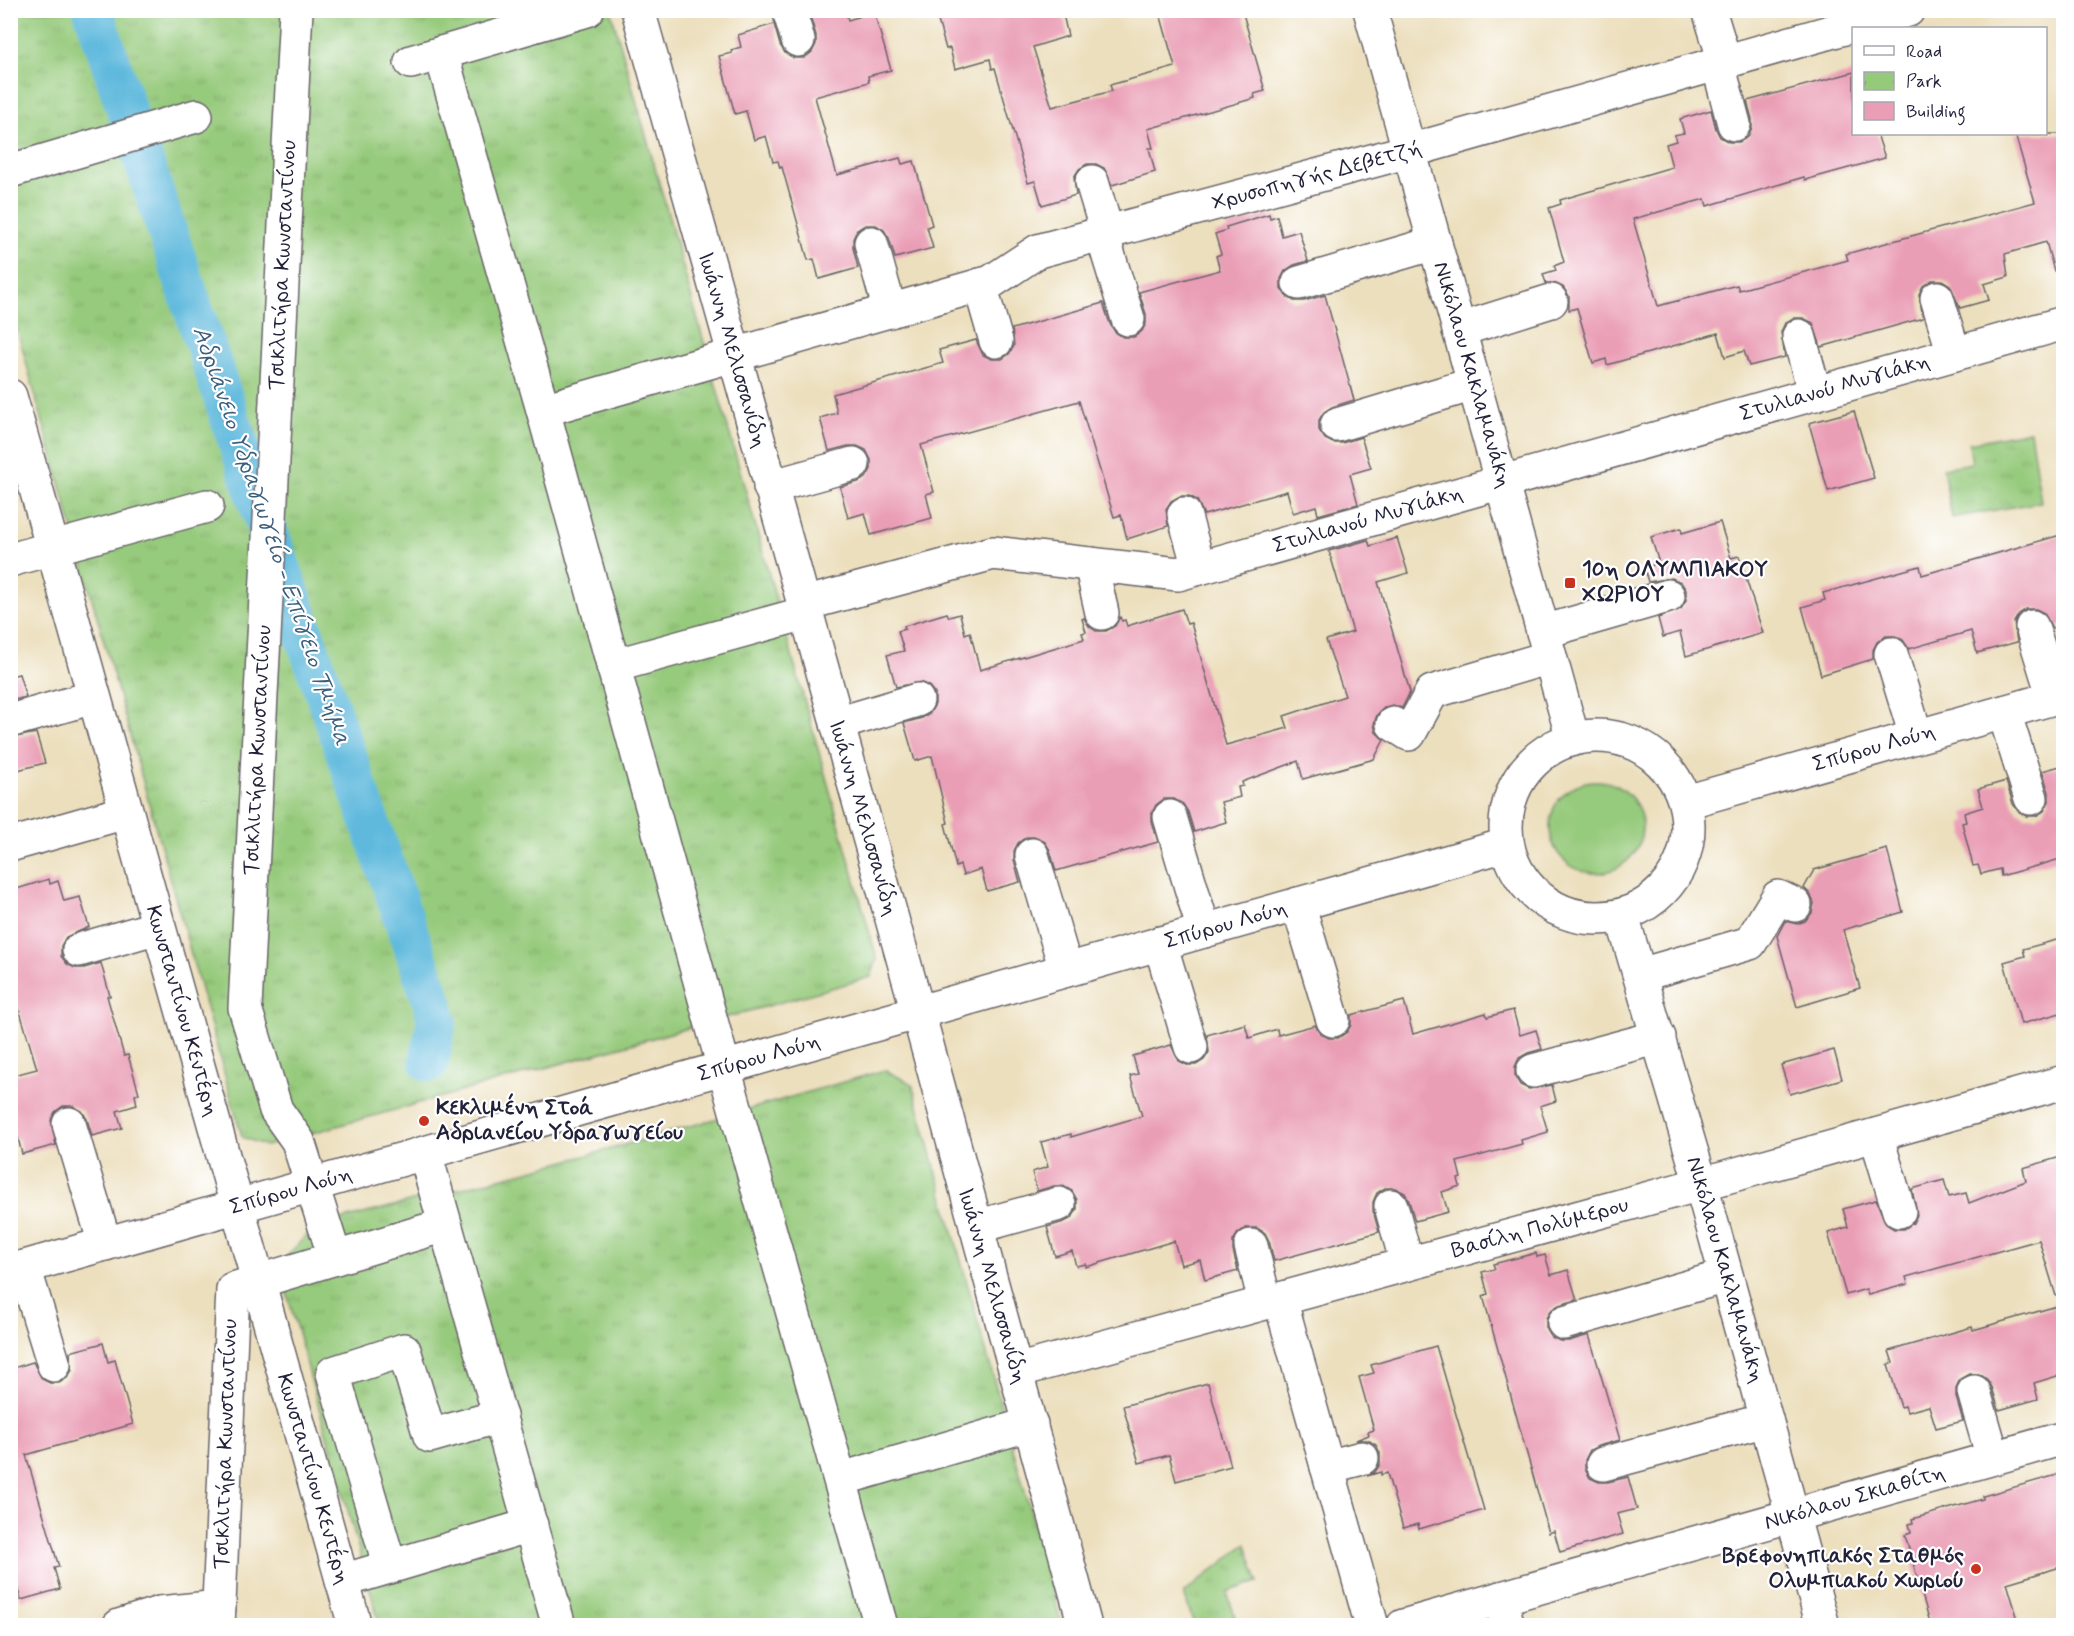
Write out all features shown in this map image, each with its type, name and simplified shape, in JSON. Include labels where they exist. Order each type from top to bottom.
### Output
[{"type":"street","name":"Τσικλιτήρα Κωνσταντίνου","points":[[296,10],[245,1008],[276,1110],[298,1141],[335,1258]]},
{"type":"street","points":[[587,10],[426,58],[543,410],[612,666],[881,1626]]},
{"type":"street","name":"Ιωάννη Μελισσανίδη","points":[[638,10],[918,1012],[1085,1626]]},
{"type":"street","name":"Νικόλαου Κακλαμανάκη","points":[[1370,10],[1573,739]]},
{"type":"street","points":[[1709,10],[1734,124]]},
{"type":"street","name":"Χρυσοπηγής Δεβετζή","points":[[543,410],[991,282],[1038,251],[1409,151],[1862,21],[1908,10]]},
{"type":"street","points":[[10,171],[196,116]]},
{"type":"street","points":[[1092,182],[1128,319]]},
{"type":"street","points":[[871,243],[890,311]]},
{"type":"street","points":[[1299,283],[1435,243]]},
{"type":"street","points":[[980,285],[996,341]]},
{"type":"street","points":[[1937,298],[1954,354]]},
{"type":"street","points":[[1459,330],[1551,301]]},
{"type":"street","name":"Στυλιανού Μυγιάκη","points":[[612,666],[993,552],[1178,574],[2064,323]]},
{"type":"street","points":[[1799,336],[1815,394]]},
{"type":"street","points":[[1337,425],[1474,384]]},
{"type":"street","name":"Κωνσταντίνου Κεντέρη","points":[[10,396],[355,1626]]},
{"type":"street","points":[[770,487],[853,464]]},
{"type":"street","points":[[10,560],[207,506]]},
{"type":"street","points":[[1184,514],[1199,568]]},
{"type":"street","points":[[1091,564],[1102,613]]},
{"type":"street","points":[[1393,724],[1408,734],[1432,692],[1668,596]]},
{"type":"street","points":[[2032,627],[2059,697]]},
{"type":"street","points":[[1891,654],[1916,736]]},
{"type":"street","points":[[13,720],[94,697]]},
{"type":"street","name":"Σπύρου Λούη","points":[[1686,802],[2059,697]]},
{"type":"street","points":[[837,724],[918,700]]},
{"type":"street","points":[[2004,712],[2031,798]]},
{"type":"street","points":[[1596,735],[1625,740],[1650,752],[1671,773],[1686,802],[1689,828],[1684,858],[1670,884],[1647,904],[1622,916],[1582,918],[1546,904],[1519,878],[1506,844],[1506,810],[1518,780],[1539,756],[1573,739],[1596,735]]},
{"type":"street","points":[[10,845],[126,812]]},
{"type":"street","points":[[1170,817],[1204,931]]},
{"type":"street","name":"Σπύρου Λούη","points":[[17,1269],[1506,844]]},
{"type":"street","points":[[1032,855],[1066,970]]},
{"type":"street","points":[[1640,975],[1750,943],[1779,897],[1795,904]]},
{"type":"street","points":[[1298,904],[1333,1020]]},
{"type":"street","name":"Νικόλαου Κακλαμανάκη","points":[[1622,916],[1701,1184],[1823,1626]]},
{"type":"street","points":[[79,950],[158,927]]},
{"type":"street","points":[[1160,943],[1191,1047]]},
{"type":"street","points":[[1533,1071],[1659,1037]]},
{"type":"street","name":"Βασίλη Πολύμερου","points":[[1016,1371],[2064,1083]]},
{"type":"street","points":[[69,1124],[105,1244]]},
{"type":"street","points":[[1876,1135],[1899,1211]]},
{"type":"street","points":[[425,1153],[559,1626]]},
{"type":"street","points":[[976,1227],[1059,1204]]},
{"type":"street","points":[[1391,1206],[1407,1264]]},
{"type":"street","points":[[258,1280],[445,1224]]},
{"type":"street","points":[[1251,1246],[1273,1300],[1328,1467],[1372,1626]]},
{"type":"street","points":[[17,1269],[54,1365]]},
{"type":"street","points":[[1564,1323],[1726,1276]]},
{"type":"street","name":"Τσικλιτήρα Κωνσταντίνου","points":[[218,1616],[232,1289],[258,1280]]},
{"type":"street","points":[[390,1567],[333,1373],[404,1350],[430,1436],[500,1416]]},
{"type":"street","points":[[1974,1392],[1993,1458]]},
{"type":"street","points":[[1603,1464],[1766,1420]]},
{"type":"street","points":[[841,1479],[1031,1424]]},
{"type":"street","name":"Νικόλαου Σκιαθίτη","points":[[1403,1626],[1504,1612],[1793,1516],[2064,1438]]},
{"type":"street","points":[[1328,1467],[1362,1458]]},
{"type":"street","points":[[342,1581],[531,1525]]},
{"type":"street","points":[[118,1626],[160,1613],[218,1616]]},
{"type":"green space","points":[[10,11],[611,11],[877,959],[871,977],[266,1146],[242,1137],[11,308]]},
{"type":"green space","points":[[2030,431],[2041,502],[1952,518],[1943,468],[1972,463],[1969,443]]},
{"type":"green space","points":[[1596,781],[1614,784],[1629,794],[1639,809],[1642,827],[1639,845],[1629,860],[1614,870],[1596,873],[1578,870],[1563,860],[1553,845],[1550,827],[1553,809],[1563,794],[1578,784]]},
{"type":"green space","points":[[885,1070],[912,1084],[1062,1625],[380,1625],[279,1265],[314,1227],[600,1152]]},
{"type":"green space","points":[[1246,1544],[1258,1582],[1227,1592],[1235,1617],[1206,1625],[1194,1625],[1184,1593]]},
{"type":"building","points":[[828,10],[845,10],[848,20],[874,12],[891,70],[868,76],[869,82],[815,97],[837,175],[900,158],[902,164],[914,161],[932,225],[927,227],[933,248],[895,258],[884,230],[876,225],[865,225],[857,230],[853,239],[858,268],[819,279],[814,259],[808,260],[782,167],[780,168],[778,161],[773,162],[766,136],[754,140],[746,111],[735,114],[719,56],[732,53],[731,50],[741,47],[738,35],[774,24],[780,45],[785,53],[794,58],[804,58],[812,52],[816,44],[816,35],[810,16]]},
{"type":"building","points":[[935,10],[1062,10],[1068,36],[1033,47],[1052,107],[1112,91],[1110,85],[1175,67],[1159,10],[1242,10],[1265,91],[1254,94],[1255,98],[1148,129],[1153,148],[1149,148],[1155,172],[1112,185],[1104,168],[1096,164],[1087,164],[1079,169],[1074,177],[1076,195],[1042,205],[1035,181],[1028,183],[995,68],[992,69],[990,59],[955,69],[950,48],[946,49]]},
{"type":"building","points":[[1852,73],[1852,135],[1877,135],[1885,158],[1805,180],[1804,177],[1707,206],[1705,199],[1633,219],[1658,306],[1737,285],[1739,290],[1848,260],[1846,254],[2035,202],[2015,135],[2064,134],[2064,270],[2054,271],[2046,242],[2005,254],[2008,277],[1984,284],[1989,300],[1960,308],[1950,285],[1942,280],[1932,280],[1923,286],[1919,294],[1923,318],[1821,347],[1813,323],[1803,318],[1793,318],[1785,323],[1781,332],[1785,357],[1749,366],[1744,351],[1725,357],[1718,333],[1607,365],[1606,359],[1593,363],[1577,308],[1569,310],[1569,296],[1563,287],[1554,283],[1546,283],[1543,274],[1556,270],[1554,266],[1564,262],[1549,208],[1561,204],[1560,200],[1672,167],[1666,144],[1676,141],[1674,135],[1684,133],[1680,119],[1711,110],[1720,137],[1729,142],[1739,142],[1748,137],[1752,128],[1747,101]]},
{"type":"building","points":[[1269,214],[1270,218],[1277,216],[1282,236],[1299,231],[1308,261],[1294,265],[1285,271],[1281,279],[1281,288],[1286,296],[1294,301],[1304,301],[1325,295],[1354,400],[1324,412],[1319,420],[1319,430],[1325,439],[1333,443],[1342,443],[1361,437],[1371,468],[1350,474],[1358,504],[1318,515],[1316,506],[1293,513],[1287,491],[1204,515],[1197,500],[1189,496],[1180,496],[1171,501],[1166,509],[1168,526],[1127,539],[1121,515],[1114,517],[1079,401],[921,445],[934,492],[926,494],[932,518],[871,535],[865,513],[848,518],[840,487],[866,478],[871,469],[871,460],[866,450],[857,446],[829,451],[820,418],[837,413],[833,394],[943,363],[939,350],[976,340],[983,355],[992,359],[1002,359],[1014,346],[1012,329],[1103,303],[1115,332],[1123,337],[1134,337],[1142,331],[1146,323],[1146,314],[1139,292],[1220,270],[1216,256],[1221,254],[1215,234],[1227,230],[1226,227]]},
{"type":"building","points":[[1854,411],[1874,478],[1828,491],[1809,423]]},
{"type":"building","points":[[1720,522],[1731,558],[1739,556],[1763,633],[1686,656],[1680,632],[1663,637],[1658,618],[1681,609],[1686,600],[1686,590],[1681,582],[1672,578],[1648,582],[1644,568],[1659,563],[1651,537],[1681,528],[1682,533]]},
{"type":"building","points":[[2064,534],[2064,625],[2052,628],[2044,613],[2036,609],[2026,609],[2014,622],[2017,642],[1977,653],[1971,631],[1909,649],[1903,640],[1895,636],[1886,636],[1877,642],[1873,650],[1873,659],[1821,675],[1802,607],[1825,600],[1823,593],[1920,566],[1922,575]]},
{"type":"building","points":[[1397,538],[1408,573],[1378,582],[1410,692],[1402,708],[1393,705],[1385,707],[1377,715],[1374,724],[1376,732],[1384,740],[1374,759],[1303,779],[1298,761],[1242,782],[1243,786],[1238,787],[1240,797],[1221,802],[1226,822],[1194,832],[1183,804],[1174,799],[1164,799],[1156,805],[1152,813],[1152,822],[1158,842],[1056,871],[1050,850],[1045,842],[1037,837],[1026,837],[1018,843],[1014,851],[1020,882],[987,891],[981,869],[963,875],[960,865],[956,867],[932,756],[915,761],[904,723],[930,713],[935,704],[935,694],[929,686],[921,682],[896,687],[887,655],[904,651],[898,631],[905,629],[904,626],[947,613],[949,617],[960,614],[965,634],[970,632],[980,670],[1084,639],[1082,633],[1086,632],[1082,619],[1084,618],[1096,631],[1106,631],[1115,626],[1120,617],[1122,621],[1125,620],[1127,626],[1182,609],[1187,624],[1191,623],[1226,745],[1288,728],[1284,716],[1345,696],[1326,640],[1353,632],[1329,551],[1368,540],[1370,546]]},
{"type":"building","points":[[19,674],[26,697],[10,701],[10,676]]},
{"type":"building","points":[[36,733],[45,763],[10,772],[10,738]]},
{"type":"building","points":[[2064,765],[2064,858],[2001,876],[2000,869],[1981,874],[1978,865],[1973,866],[1962,823],[1966,822],[1964,813],[1983,807],[1978,789],[2006,781],[2013,804],[2018,811],[2026,816],[2036,816],[2044,811],[2049,801],[2049,792],[2042,771]]},
{"type":"building","points":[[1887,849],[1903,912],[1843,930],[1860,988],[1797,1007],[1777,936],[1785,921],[1797,924],[1805,921],[1812,913],[1814,903],[1804,888],[1814,870]]},
{"type":"building","points":[[49,879],[50,884],[58,881],[64,901],[80,897],[89,927],[66,937],[61,946],[61,956],[67,964],[75,968],[101,963],[110,996],[107,996],[124,1056],[128,1055],[139,1093],[135,1095],[137,1105],[117,1111],[122,1128],[92,1136],[82,1111],[73,1106],[63,1106],[55,1112],[51,1120],[56,1145],[22,1154],[18,1138],[10,1140],[10,1076],[37,1069],[10,978],[10,891]]},
{"type":"building","points":[[2064,938],[2064,1012],[2021,1024],[2004,962],[2025,956],[2023,949]]},
{"type":"building","points":[[1404,1001],[1413,1034],[1486,1013],[1487,1017],[1513,1010],[1520,1035],[1536,1030],[1542,1049],[1519,1058],[1515,1067],[1515,1076],[1520,1085],[1529,1089],[1552,1085],[1556,1101],[1540,1106],[1548,1132],[1521,1140],[1522,1144],[1457,1162],[1461,1178],[1458,1179],[1460,1186],[1442,1192],[1448,1212],[1415,1221],[1405,1193],[1395,1188],[1385,1188],[1377,1193],[1373,1202],[1379,1232],[1274,1261],[1265,1233],[1257,1228],[1246,1228],[1238,1233],[1233,1241],[1238,1271],[1205,1280],[1200,1260],[1181,1265],[1174,1241],[1086,1267],[1086,1264],[1076,1266],[1072,1251],[1055,1256],[1047,1227],[1072,1218],[1077,1209],[1077,1200],[1072,1191],[1063,1186],[1037,1191],[1032,1172],[1048,1167],[1041,1142],[1071,1134],[1071,1137],[1142,1116],[1130,1076],[1138,1074],[1133,1056],[1171,1045],[1179,1061],[1187,1065],[1196,1065],[1204,1060],[1209,1052],[1207,1035],[1245,1024],[1249,1038],[1277,1029],[1278,1035],[1315,1025],[1321,1034],[1329,1038],[1338,1038],[1347,1032],[1351,1025],[1351,1015]]},
{"type":"building","points":[[1834,1050],[1842,1079],[1790,1094],[1781,1065]]},
{"type":"building","points":[[2064,1156],[2064,1294],[2056,1296],[2039,1240],[1906,1277],[1908,1284],[1868,1295],[1866,1289],[1846,1295],[1828,1233],[1848,1227],[1843,1209],[1876,1200],[1886,1224],[1894,1229],[1904,1229],[1913,1223],[1917,1215],[1912,1189],[1944,1180],[1949,1197],[1966,1193],[1969,1203],[2026,1181],[2023,1168]]},
{"type":"building","points":[[1536,1253],[1537,1257],[1545,1255],[1551,1275],[1568,1270],[1577,1300],[1551,1310],[1546,1318],[1546,1329],[1551,1337],[1560,1341],[1569,1341],[1589,1335],[1620,1440],[1590,1450],[1585,1460],[1585,1469],[1590,1478],[1599,1482],[1628,1477],[1637,1509],[1617,1514],[1623,1534],[1560,1552],[1554,1531],[1549,1533],[1483,1296],[1488,1294],[1482,1272],[1495,1269],[1493,1264]]},
{"type":"building","points":[[2064,1304],[2064,1374],[2034,1383],[2038,1399],[1999,1410],[1987,1379],[1979,1374],[1969,1374],[1960,1379],[1956,1388],[1956,1397],[1963,1421],[1936,1428],[1929,1406],[1907,1412],[1905,1406],[1901,1407],[1888,1365],[1893,1363],[1889,1351]]},
{"type":"building","points":[[103,1343],[108,1362],[115,1360],[133,1424],[26,1455],[59,1567],[54,1568],[60,1589],[21,1600],[18,1590],[10,1592],[10,1369],[33,1362],[42,1379],[50,1383],[59,1383],[67,1378],[72,1370],[70,1352]]},
{"type":"building","points":[[1436,1346],[1484,1510],[1419,1529],[1418,1524],[1403,1528],[1387,1473],[1381,1475],[1381,1472],[1367,1476],[1375,1472],[1380,1464],[1380,1453],[1376,1445],[1368,1440],[1356,1440],[1369,1435],[1368,1432],[1374,1430],[1359,1377],[1374,1373],[1371,1365]]},
{"type":"building","points":[[1208,1383],[1231,1466],[1176,1481],[1169,1455],[1139,1463],[1123,1406]]},
{"type":"building","name":"Βρεφονηπιακός Σταθμός Ολυμπιακού Χωριού","points":[[2064,1473],[2064,1566],[2007,1583],[2020,1626],[1931,1626],[1905,1535],[1911,1533],[1909,1524],[1913,1523],[1912,1519]]},
{"type":"waterway","name":"Αδριάνειο Υδραγωγείο - Επίγειο Τμήμα","points":[[93,10],[259,505],[432,1000],[437,1020],[429,1062]]},
{"type":"place","name":"10η ΟΛΥΜΠΙΑΚΟΥ ΧΩΡΙΟΥ","points":[[1570,583]]},
{"type":"place","name":"Κεκλιμένη Στοά Αδριανείου Υδραγωγείου","points":[[424,1121]]},
{"type":"place","name":"Βρεφονηπιακός Σταθμός Ολυμπιακού Χωριού","points":[[1976,1569]]}]
